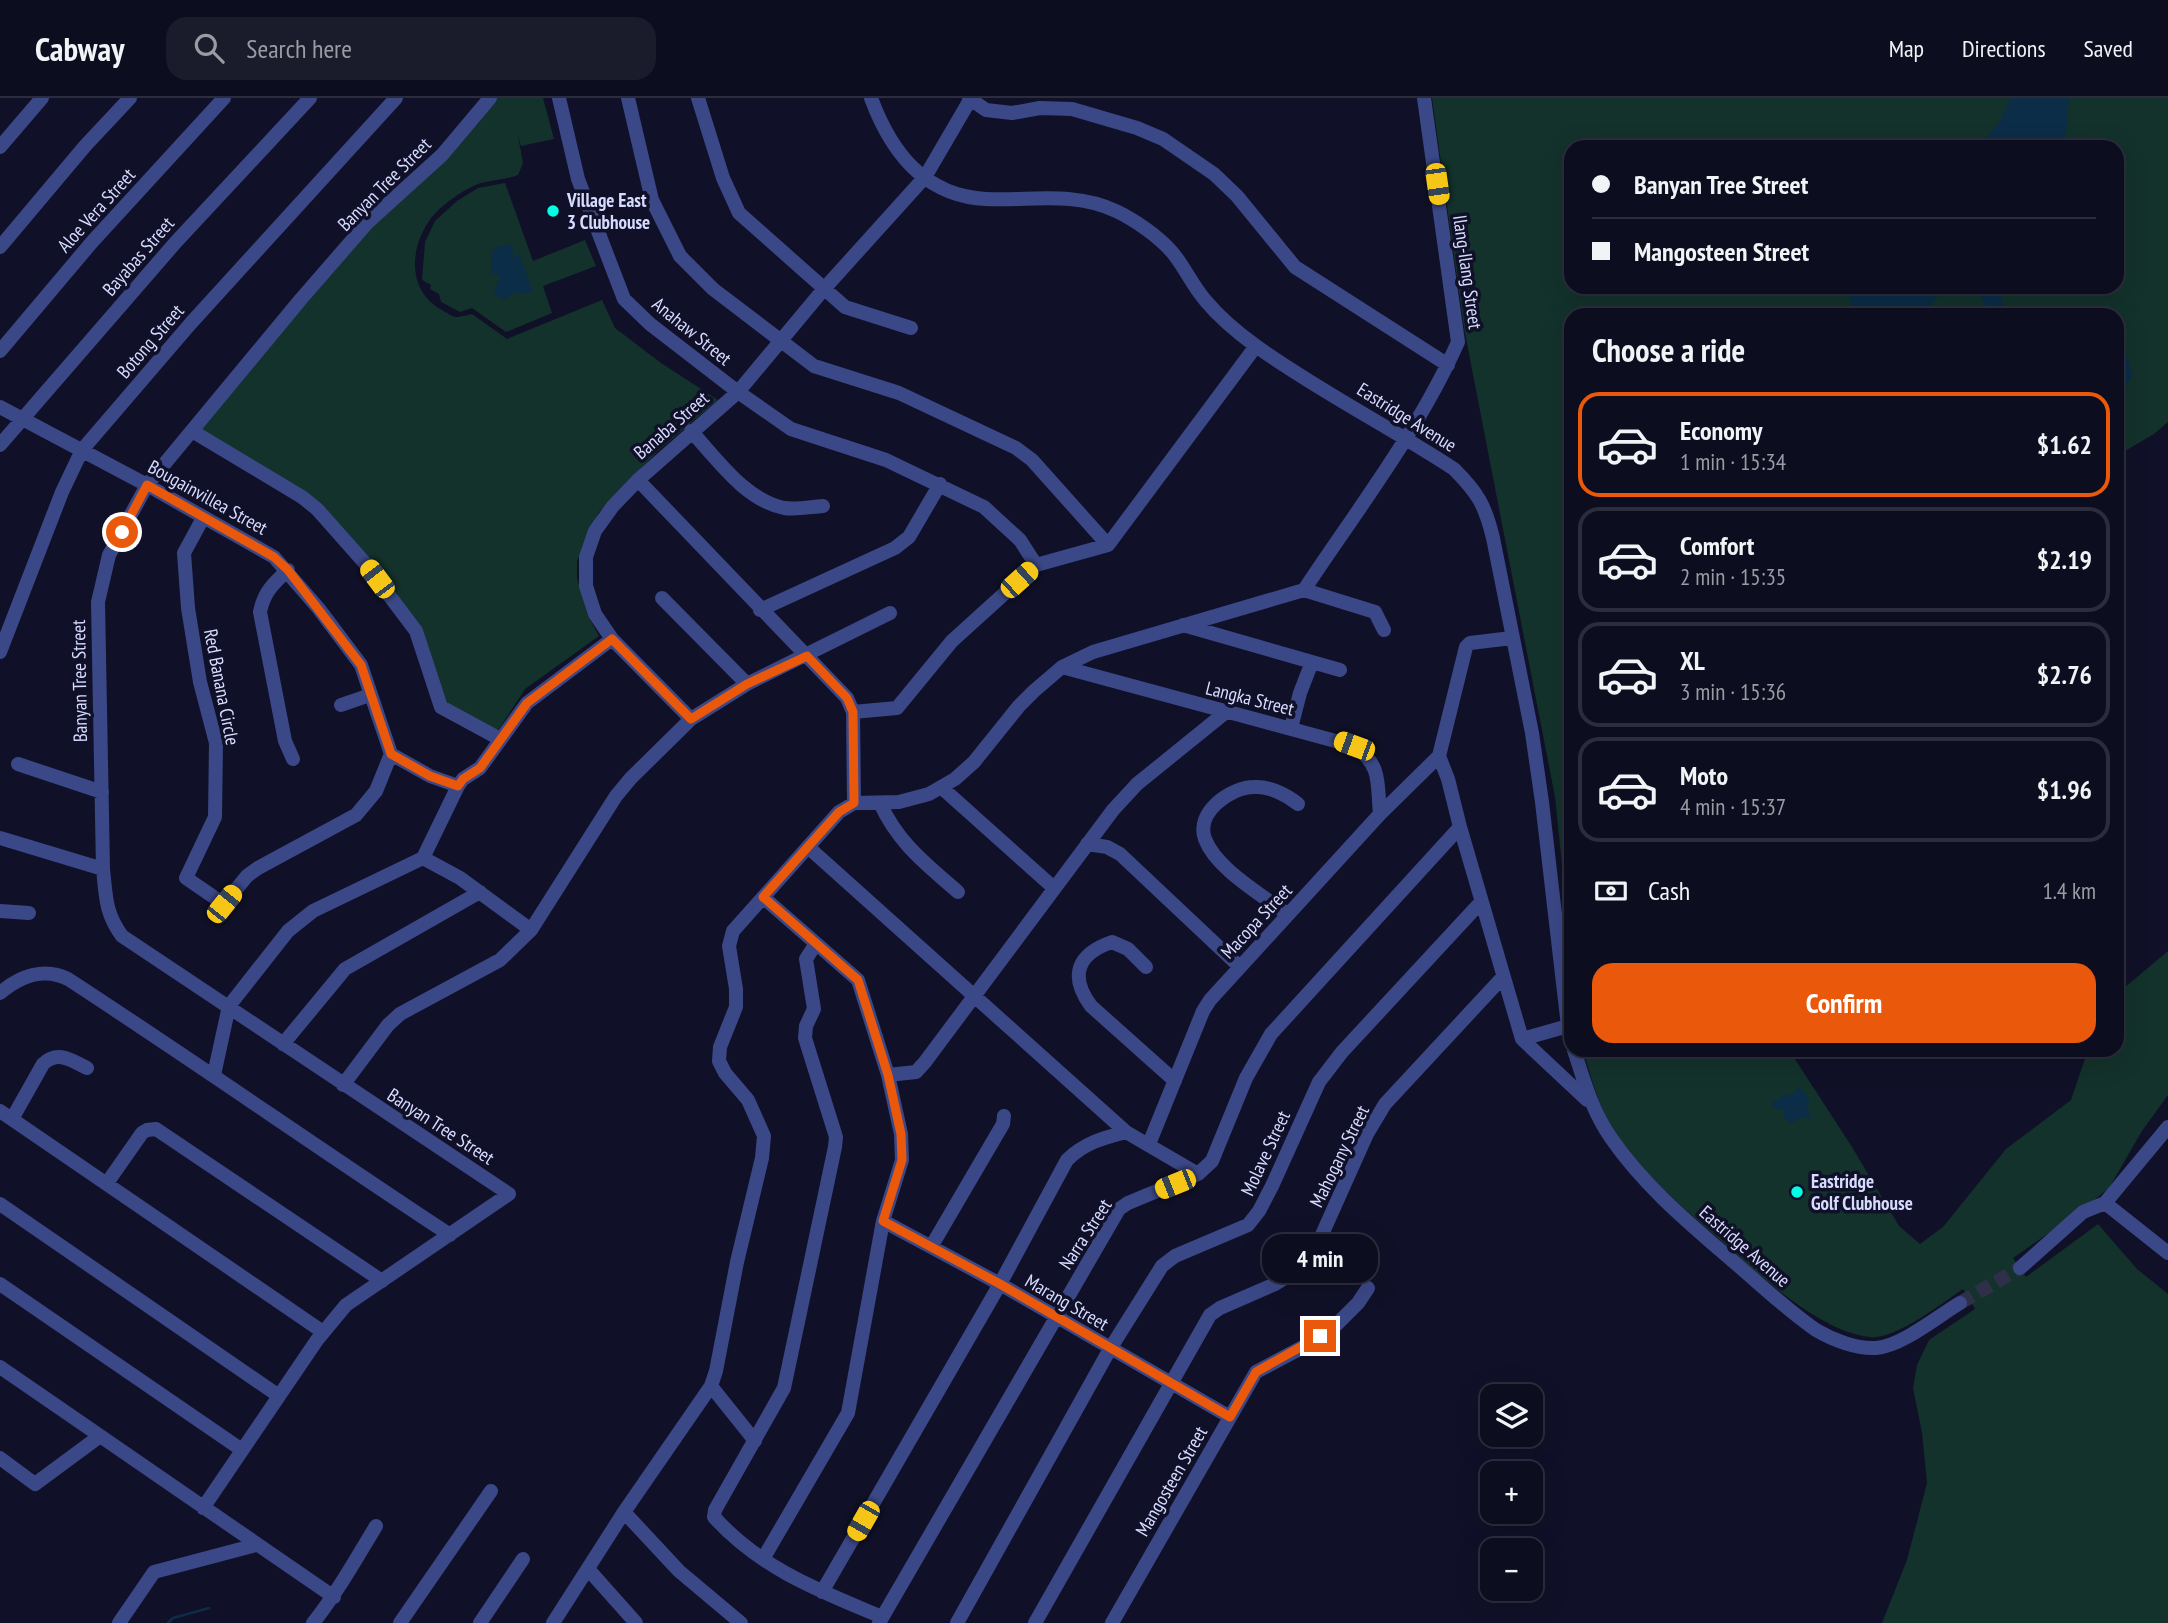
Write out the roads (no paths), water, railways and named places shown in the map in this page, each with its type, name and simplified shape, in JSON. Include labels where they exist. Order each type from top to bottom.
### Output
[{"type":"street","points":[[0,147],[42,98]]},
{"type":"street","points":[[0,247],[85,146],[130,98]]},
{"type":"street","name":"Aloe Vera Street","points":[[0,351],[92,242],[224,98]]},
{"type":"street","name":"Bayabas Street","points":[[0,445],[175,243],[310,98]]},
{"type":"street","name":"Botong Street","points":[[0,652],[62,492],[82,450],[191,323],[396,98]]},
{"type":"street","name":"Banyan Tree Street","points":[[450,1235],[509,1194],[122,936],[112,923],[107,911],[103,869],[98,602],[109,555],[147,485],[368,222],[442,155],[490,98]]},
{"type":"street","name":"Anahaw Street","points":[[559,98],[578,179],[624,299],[650,324],[737,392],[791,429],[886,460],[984,507],[1020,540],[1036,565]]},
{"type":"street","points":[[628,98],[652,200],[680,256],[713,289],[814,366],[899,393],[1016,448],[1032,460],[1108,545]]},
{"type":"street","points":[[698,98],[723,178],[739,213],[845,307],[911,328]]},
{"type":"street","name":"Eastridge Avenue","points":[[871,98],[890,141],[904,160],[949,193],[985,199],[1052,196],[1115,211],[1138,224],[1171,251],[1204,299],[1256,346],[1454,469],[1474,489],[1487,513],[1531,733],[1564,984]]},
{"type":"street","name":"Ilang-Ilang Street","points":[[1304,590],[1405,437],[1448,366],[1458,342],[1424,98]]},
{"type":"street","points":[[969,99],[986,110],[1012,113],[1040,108],[1072,109],[1137,128],[1163,139],[1214,174],[1237,196],[1295,267],[1448,366]]},
{"type":"street","name":"Banaba Street","points":[[691,719],[612,639],[595,614],[586,586],[586,557],[595,531],[613,506],[638,480],[737,392],[925,177],[969,99]]},
{"type":"street","points":[[853,712],[897,708],[952,641],[1036,565],[1108,545],[1256,346]]},
{"type":"street","name":"Bougainvillea Street","points":[[0,407],[147,485],[274,557],[288,570],[361,665],[370,695]]},
{"type":"street","points":[[192,431],[302,497],[317,509],[364,562],[416,631],[442,707],[500,739]]},
{"type":"street","points":[[691,432],[748,491],[767,503],[787,508],[823,506]]},
{"type":"street","points":[[638,480],[847,698],[853,712],[854,803]]},
{"type":"street","points":[[760,610],[895,548],[909,537],[940,484]]},
{"type":"street","name":"Red Banana Circle","points":[[203,518],[184,553],[188,608],[200,682],[216,743],[215,817],[186,878],[224,904],[247,876],[258,868],[356,815],[376,791],[391,754]]},
{"type":"street","points":[[288,570],[269,587],[260,612],[285,741],[293,759]]},
{"type":"street","points":[[553,1623],[624,1512],[711,1386],[762,1158],[764,1136],[748,1101],[725,1073],[719,1061],[720,1047],[736,1007],[729,946],[733,931],[839,812],[854,803],[899,802],[929,794],[955,779],[974,762],[1018,706],[1062,667],[1093,652],[1304,590],[1375,612],[1384,630]]},
{"type":"street","points":[[662,598],[747,684]]},
{"type":"street","points":[[343,1085],[388,1025],[400,1014],[500,960],[531,930],[616,796],[691,719],[747,684],[890,613]]},
{"type":"street","points":[[1181,625],[1340,670]]},
{"type":"street","points":[[1512,638],[1470,643],[1466,647],[1462,654],[1439,755],[1522,1039],[1591,1103]]},
{"type":"street","points":[[214,1075],[229,1006],[288,931],[313,911],[423,858],[458,786],[463,779],[480,768],[527,703],[612,639]]},
{"type":"street","points":[[1292,728],[1300,694],[1312,662]]},
{"type":"street","name":"Langka Street","points":[[1062,667],[1354,746],[1367,755],[1376,767],[1380,814]]},
{"type":"street","points":[[341,705],[370,695],[391,754],[430,776],[458,786]]},
{"type":"street","points":[[888,1075],[916,1072],[1113,810],[1137,784],[1226,712]]},
{"type":"street","name":"Macopa Street","points":[[1149,1144],[1203,1011],[1210,1000],[1380,814],[1439,755]]},
{"type":"street","points":[[18,764],[102,792]]},
{"type":"street","points":[[1288,915],[1220,862],[1204,837],[1205,820],[1217,803],[1235,790],[1256,786],[1287,795],[1298,804]]},
{"type":"street","points":[[942,787],[1054,888]]},
{"type":"street","points":[[880,803],[894,831],[908,847],[958,892]]},
{"type":"street","points":[[808,847],[1126,1132],[1198,1174],[1212,1161],[1246,1078],[1271,1034],[1460,827]]},
{"type":"street","points":[[0,838],[103,869]]},
{"type":"street","points":[[1087,844],[1107,846],[1120,855],[1240,967]]},
{"type":"street","points":[[423,858],[460,878],[531,930]]},
{"type":"street","points":[[283,1044],[345,970],[480,892]]},
{"type":"street","points":[[763,897],[858,980],[888,1075],[901,1134],[902,1160],[883,1221],[848,1413],[763,1559]]},
{"type":"street","name":"Molave Street","points":[[957,1623],[1110,1349],[1162,1266],[1175,1256],[1248,1225],[1272,1186],[1319,1082],[1342,1052],[1482,902]]},
{"type":"street","points":[[0,911],[29,913]]},
{"type":"street","points":[[1146,967],[1128,949],[1112,942],[1094,948],[1084,960],[1077,978],[1081,992],[1091,1006],[1175,1081]]},
{"type":"street","points":[[816,945],[806,959],[814,1009],[806,1026],[805,1038],[835,1137],[835,1147],[784,1388],[715,1510],[714,1517],[727,1531],[785,1575],[881,1620]]},
{"type":"street","points":[[0,993],[25,977],[37,973],[57,974],[214,1075],[313,1146],[450,1235],[346,1305],[323,1332],[203,1508]]},
{"type":"street","name":"Mahogany Street","points":[[1035,1623],[1210,1315],[1275,1284],[1306,1265],[1367,1134],[1385,1104],[1502,978]]},
{"type":"street","points":[[1522,1039],[1564,1035]]},
{"type":"street","points":[[87,1068],[63,1056],[50,1057],[6,1115],[323,1332]]},
{"type":"street","name":"Eastridge Avenue","points":[[1576,1057],[1591,1103],[1610,1137],[1668,1205],[1784,1306],[1818,1331],[1850,1345],[1877,1348],[1897,1342],[1960,1303]]},
{"type":"street","points":[[931,1247],[1003,1124],[1004,1116]]},
{"type":"street","points":[[2020,1268],[2083,1212],[2105,1203],[2168,1127]]},
{"type":"street","points":[[107,1183],[142,1133],[156,1129],[382,1281]]},
{"type":"street","points":[[822,1592],[1000,1284],[1067,1160],[1079,1149],[1102,1138],[1126,1132]]},
{"type":"street","name":"Narra Street","points":[[881,1620],[1119,1209],[1198,1174]]},
{"type":"street","points":[[2105,1203],[2168,1253]]},
{"type":"street","points":[[0,1204],[279,1396]]},
{"type":"street","name":"Marang Street","points":[[883,1221],[1000,1284],[1230,1417]]},
{"type":"street","points":[[0,1284],[242,1450]]},
{"type":"street","name":"Mangosteen Street","points":[[1112,1623],[1256,1372],[1303,1347],[1336,1325],[1358,1303],[1367,1288]]},
{"type":"street","points":[[0,1367],[334,1597]]},
{"type":"street","points":[[711,1386],[755,1441]]},
{"type":"street","points":[[0,1458],[36,1484],[100,1436]]},
{"type":"street","points":[[400,1623],[491,1491]]},
{"type":"street","points":[[624,1512],[679,1571],[741,1623]]},
{"type":"street","points":[[313,1623],[334,1597],[376,1527]]},
{"type":"street","points":[[119,1623],[154,1572],[256,1545]]},
{"type":"street","points":[[480,1623],[523,1559]]},
{"type":"street","points":[[588,1569],[636,1623]]},
{"type":"water","points":[[2011,98],[2069,98],[2066,140],[1985,140],[2001,119]]},
{"type":"water","points":[[508,244],[514,249],[511,251],[514,254],[512,259],[519,254],[533,292],[523,294],[517,291],[503,300],[493,293],[500,278],[491,273],[491,256],[495,248]]},
{"type":"water","points":[[1849,294],[1940,294],[1928,308],[1852,308]]},
{"type":"water","points":[[1980,294],[2000,294],[2005,308],[1986,308]]},
{"type":"water","points":[[2124,351],[2126,354],[2133,376],[2124,389]]},
{"type":"water","points":[[1798,1087],[1808,1096],[1809,1105],[1806,1110],[1811,1114],[1810,1118],[1800,1118],[1791,1123],[1785,1119],[1783,1110],[1776,1110],[1772,1106],[1773,1101],[1779,1100],[1784,1094],[1787,1096],[1794,1093]]},
{"type":"waterway","points":[[168,1623],[173,1618],[209,1608]]},
{"type":"tunnel","points":[[1960,1303],[2020,1268]]},
{"type":"place","name":"Village East 3 Clubhouse","points":[[553,211]]},
{"type":"place","name":"Eastridge Golf Clubhouse","points":[[1797,1192]]}]
